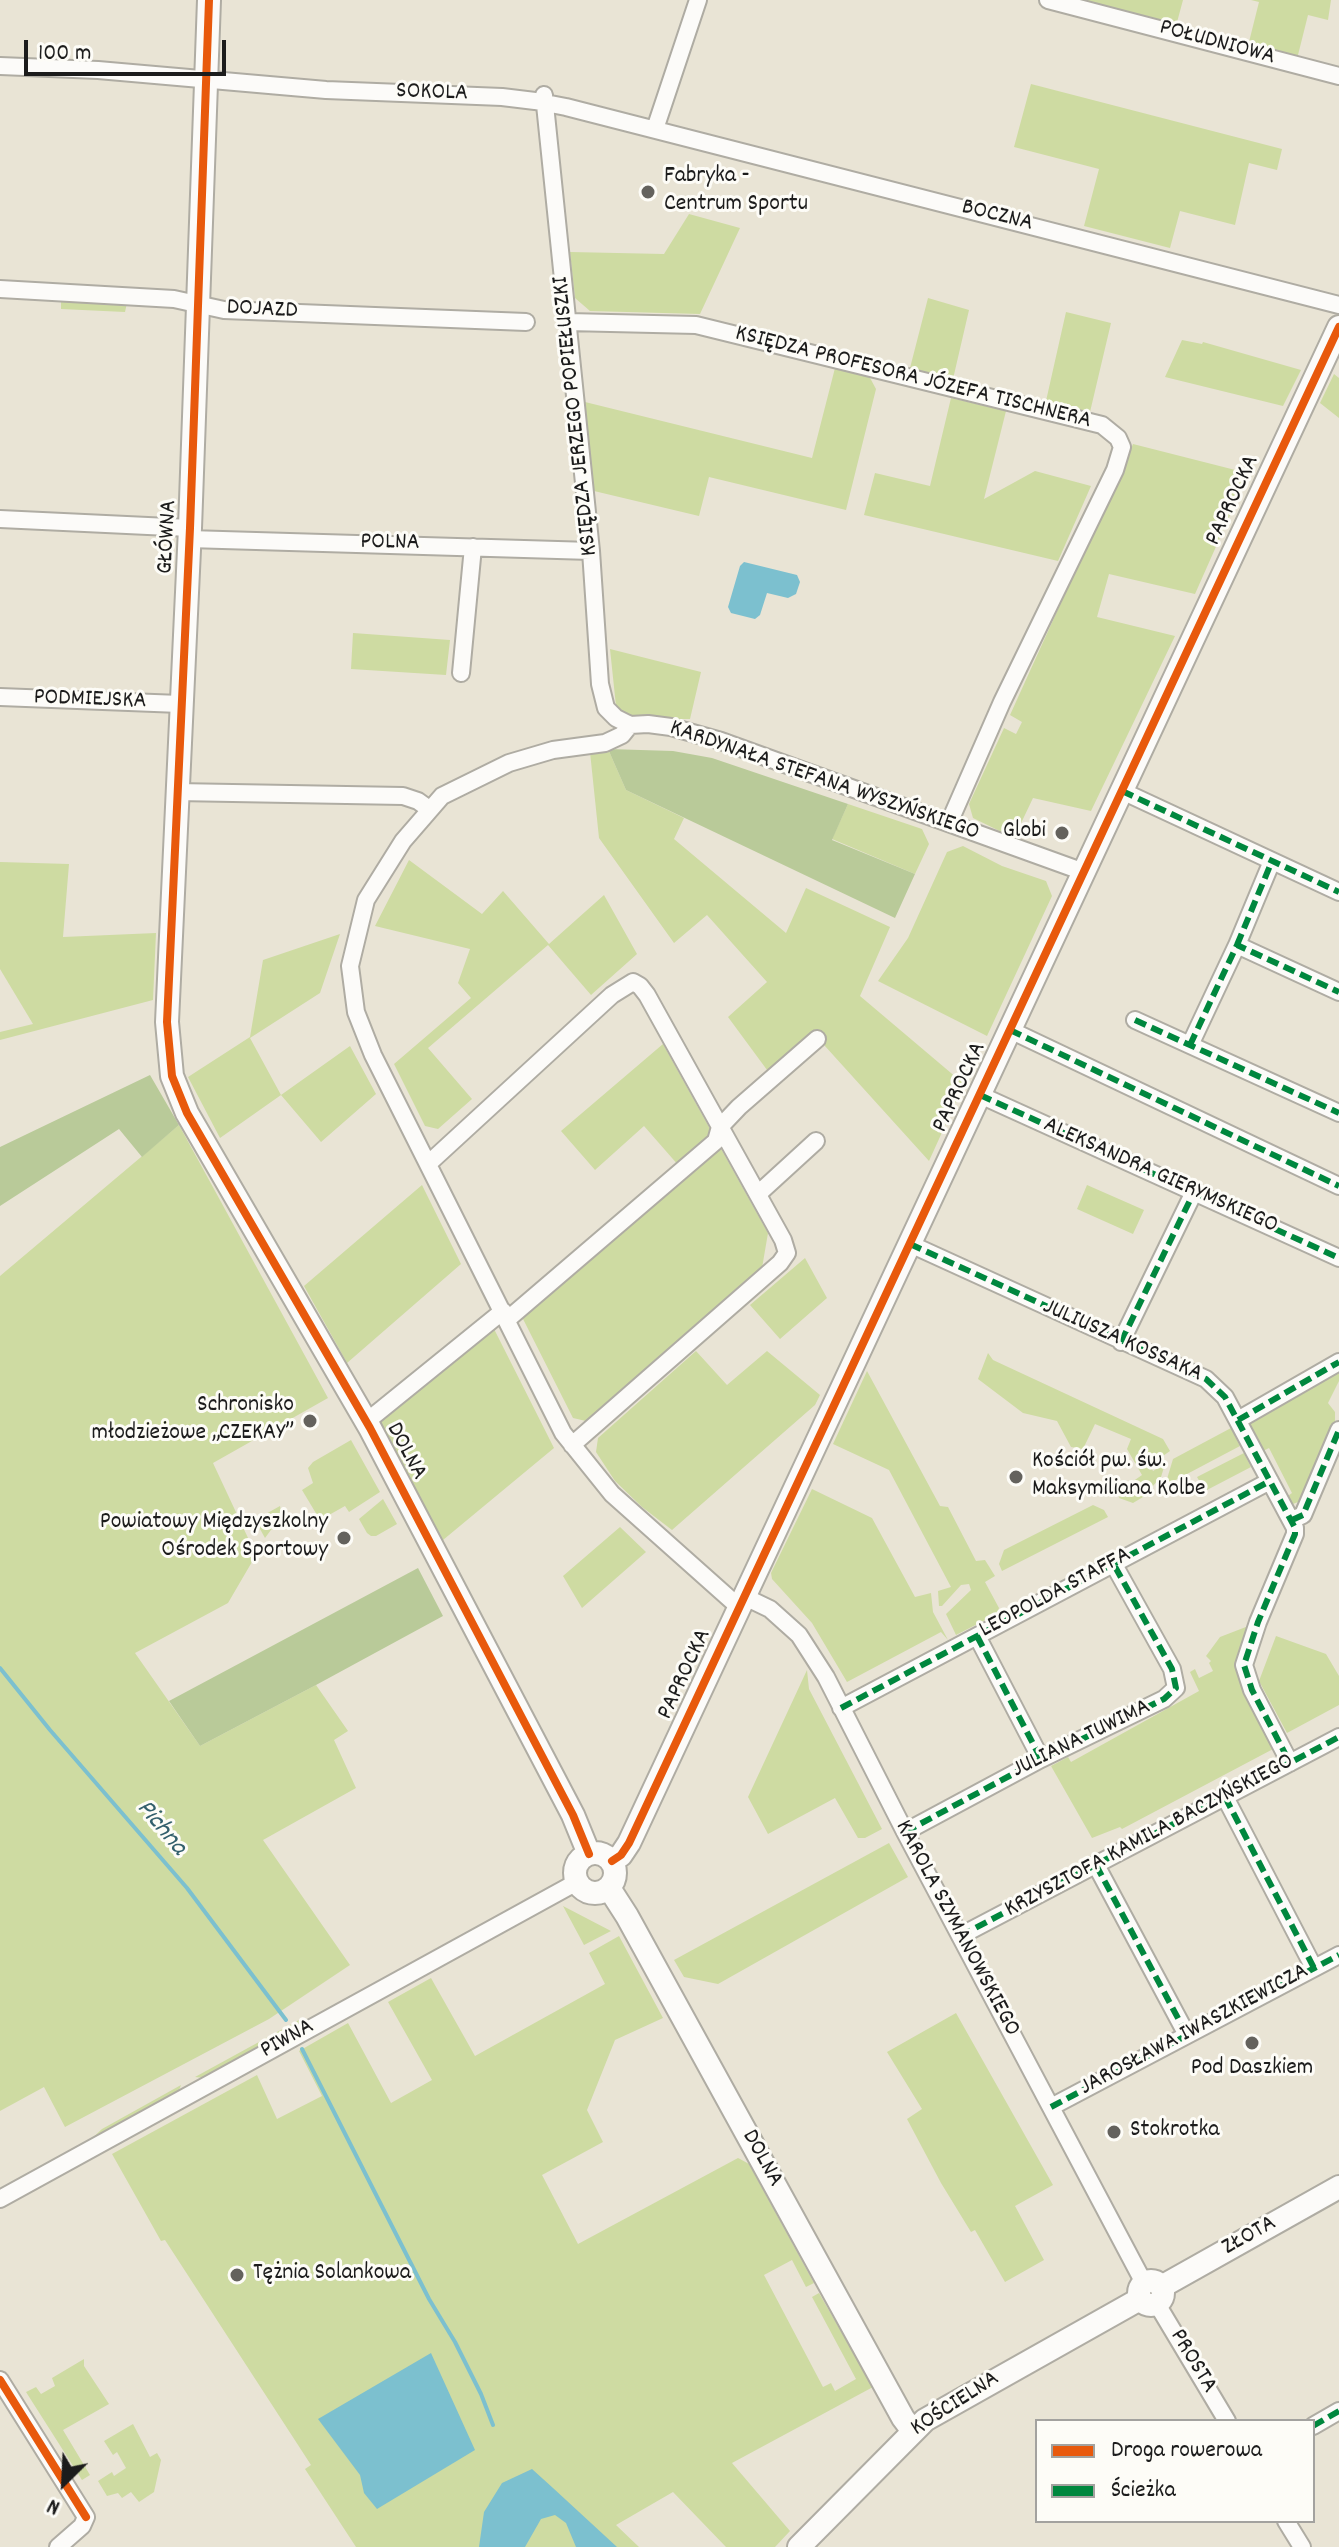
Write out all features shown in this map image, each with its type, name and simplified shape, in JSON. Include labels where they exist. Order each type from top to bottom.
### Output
[{"type":"street","name":"GŁÓWNA","points":[[172,1076],[167,1022],[209,0]]},
{"type":"street","points":[[655,129],[698,0]]},
{"type":"street","name":"POŁUDNIOWA","points":[[1048,0],[1339,76]]},
{"type":"street","name":"SOKOLA","points":[[0,66],[98,70],[326,90],[544,98],[655,129]]},
{"type":"street","name":"KSIĘDZA JERZEGO POPIEŁUSZKI","points":[[544,98],[591,551],[600,684],[606,708],[630,725]]},
{"type":"street","name":"BOCZNA","points":[[655,129],[1339,305]]},
{"type":"street","name":"DOJAZD","points":[[0,289],[170,298],[224,310],[526,322]]},
{"type":"street","name":"KSIĘDZA PROFESORA JÓZEFA TISCHNERA","points":[[568,322],[696,325],[1102,425],[1118,438],[1122,447],[1115,470],[1002,702],[949,823]]},
{"type":"street","name":"PAPROCKA","points":[[612,1861],[621,1855],[629,1843],[743,1603],[1339,327]]},
{"type":"street","name":"POLNA","points":[[0,519],[189,534],[591,551]]},
{"type":"street","points":[[461,673],[473,547]]},
{"type":"street","name":"PODMIEJSKA","points":[[0,697],[180,704]]},
{"type":"street","points":[[630,725],[622,735],[605,743],[553,750],[509,763],[442,796],[403,841],[366,900],[350,966],[356,1012],[373,1055],[541,1390],[572,1445],[612,1494],[743,1603]]},
{"type":"street","name":"KARDYNAŁA STEFANA WYSZYŃSKIEGO","points":[[630,725],[671,727],[721,741],[1084,872]]},
{"type":"street","points":[[1122,791],[1339,892]]},
{"type":"street","points":[[176,792],[403,796],[429,809]]},
{"type":"street","points":[[1190,1045],[1272,861]]},
{"type":"street","points":[[1237,945],[1339,992]]},
{"type":"street","points":[[428,1164],[612,995],[633,982],[647,995],[783,1240],[787,1253],[572,1445]]},
{"type":"street","points":[[1135,1020],[1339,1113]]},
{"type":"street","points":[[1010,1030],[1339,1186]]},
{"type":"street","points":[[366,1422],[506,1315],[716,1141],[720,1127],[739,1107],[817,1039]]},
{"type":"street","name":"DOLNA","points":[[172,1076],[187,1113],[366,1422],[573,1815],[589,1854]]},
{"type":"street","name":"ALEKSANDRA GIERYMSKIEGO","points":[[980,1095],[1339,1258]]},
{"type":"street","points":[[758,1194],[816,1141]]},
{"type":"street","points":[[1121,1342],[1194,1192]]},
{"type":"street","name":"JULIUSZA KOSSAKA","points":[[910,1244],[1206,1379],[1225,1397],[1292,1520]]},
{"type":"street","points":[[1238,1420],[1339,1362]]},
{"type":"street","points":[[1290,1763],[1252,1690],[1244,1665],[1258,1622],[1295,1534],[1292,1520],[1303,1515],[1339,1430]]},
{"type":"street","name":"LEOPOLDA STAFFA","points":[[841,1708],[1270,1481]]},
{"type":"street","name":"JULIANA TUWIMA","points":[[905,1832],[1041,1759],[1164,1699],[1176,1688],[1172,1669],[1113,1563]]},
{"type":"street","name":"KAROLA SZYMANOWSKIEGO","points":[[743,1603],[770,1609],[799,1635],[820,1667],[1151,2293]]},
{"type":"street","points":[[977,1636],[1041,1759]]},
{"type":"street","name":"KRZYSZTOFA KAMILA BACZYŃSKIEGO","points":[[960,1936],[1339,1737]]},
{"type":"street","points":[[1225,1797],[1314,1968]]},
{"type":"street","points":[[602,1854],[612,1861],[616,1875],[609,1888],[591,1893],[577,1882],[576,1868],[583,1857],[602,1854]]},
{"type":"street","points":[[1096,1865],[1187,2035]]},
{"type":"street","name":"PIWNA","points":[[0,2199],[577,1882]]},
{"type":"street","name":"DOLNA","points":[[609,1888],[912,2430]]},
{"type":"street","name":"JAROSŁAWA IWASZKIEWICZA","points":[[1051,2107],[1339,1955]]},
{"type":"street","name":"ZŁOTA","points":[[1151,2293],[1339,2187]]},
{"type":"street","name":"KOŚCIELNA","points":[[799,2547],[912,2430],[938,2411],[1151,2293]]},
{"type":"street","name":"PROSTA","points":[[1151,2293],[1226,2419]]},
{"type":"street","points":[[0,2380],[86,2517],[82,2526],[58,2547]]},
{"type":"street","points":[[1315,2425],[1339,2411]]},
{"type":"street","points":[[1287,2523],[1302,2547]]},
{"type":"green space","points":[[1070,0],[1183,0],[1176,26]]},
{"type":"green space","points":[[1251,0],[1331,0],[1328,20],[1308,15],[1297,59],[1248,46],[1259,2]]},
{"type":"green space","points":[[1031,84],[1282,149],[1277,170],[1249,163],[1235,225],[1180,211],[1170,248],[1084,226],[1099,169],[1014,147]]},
{"type":"green space","points":[[689,214],[740,228],[700,314],[590,311],[575,298],[570,252],[664,254]]},
{"type":"green space","points":[[928,298],[969,310],[953,379],[910,368]]},
{"type":"green space","points":[[61,300],[127,303],[125,312],[61,309]]},
{"type":"green space","points":[[1066,312],[1111,323],[1090,412],[1046,401]]},
{"type":"green space","points":[[1182,340],[1203,342],[1301,370],[1283,406],[1165,377]]},
{"type":"green space","points":[[835,368],[869,376],[876,389],[846,510],[709,477],[699,516],[594,491],[585,402],[812,458]]},
{"type":"green space","points":[[1334,374],[1339,378],[1339,418],[1320,403]]},
{"type":"green space","points":[[951,398],[1006,411],[984,499],[1035,471],[1091,486],[1058,561],[864,515],[875,473],[930,486]]},
{"type":"green space","points":[[1133,444],[1251,474],[1195,594],[1109,574],[1097,617],[1175,636],[1091,811],[1033,798],[1014,838],[973,818],[969,804],[1004,728],[1016,734],[1022,722],[1010,715]]},
{"type":"green space","points":[[353,633],[450,640],[446,675],[351,669]]},
{"type":"green space","points":[[610,649],[701,672],[690,719],[629,719],[616,706]]},
{"type":"green space","points":[[608,749],[626,790],[684,818],[674,839],[786,933],[806,888],[890,927],[860,996],[964,1084],[929,1161],[815,1035],[770,1074],[728,1017],[767,982],[707,915],[674,943],[599,838],[590,752]]},
{"type":"green space","points":[[608,749],[673,751],[712,758],[848,804],[832,840],[915,874],[895,918],[626,790]]},
{"type":"green space","points":[[848,804],[922,829],[929,844],[915,874],[832,839]]},
{"type":"green space","points":[[963,846],[1002,866],[1046,881],[1052,896],[987,1036],[878,981],[908,938],[947,852]]},
{"type":"green space","points":[[409,860],[482,914],[503,891],[549,944],[604,895],[637,954],[591,995],[548,945],[428,1048],[472,1099],[438,1129],[425,1126],[394,1064],[471,998],[458,983],[470,949],[375,926]]},
{"type":"green space","points":[[0,862],[69,864],[63,937],[156,933],[153,1000],[0,1040],[0,1032],[33,1024],[0,969]]},
{"type":"green space","points":[[340,934],[320,993],[250,1038],[281,1095],[220,1138],[188,1077],[250,1037],[263,960]]},
{"type":"green space","points":[[663,1044],[714,1136],[679,1166],[644,1126],[595,1170],[561,1131]]},
{"type":"green space","points":[[350,1046],[376,1094],[321,1142],[281,1095]]},
{"type":"green space","points":[[150,1075],[179,1125],[142,1157],[119,1129],[0,1206],[0,1147]]},
{"type":"green space","points":[[179,1125],[328,1398],[213,1463],[256,1555],[228,1603],[135,1653],[200,1746],[316,1685],[348,1731],[334,1740],[356,1788],[263,1840],[350,1965],[269,2019],[65,2127],[44,2087],[0,2111],[0,1276]]},
{"type":"green space","points":[[719,1145],[768,1233],[762,1268],[586,1421],[573,1418],[521,1315]]},
{"type":"green space","points":[[422,1185],[461,1264],[347,1363],[304,1286]]},
{"type":"green space","points":[[1087,1185],[1144,1210],[1133,1234],[1077,1209]]},
{"type":"green space","points":[[805,1258],[827,1298],[780,1339],[750,1305]]},
{"type":"green space","points":[[492,1325],[554,1448],[443,1540],[378,1420]]},
{"type":"green space","points":[[696,1351],[727,1385],[767,1351],[820,1395],[815,1405],[672,1530],[615,1481],[596,1452],[598,1438]]},
{"type":"green space","points":[[988,1353],[993,1360],[1163,1439],[1170,1451],[1150,1465],[1153,1471],[1165,1464],[1161,1477],[1143,1497],[1133,1503],[1119,1498],[1122,1489],[1142,1475],[1127,1449],[1131,1439],[1095,1424],[1083,1449],[1071,1447],[1057,1421],[1023,1413],[978,1379]]},
{"type":"green space","points":[[1339,1367],[1339,1381],[1328,1403],[1335,1412],[1335,1426],[1303,1500],[1293,1504],[1285,1498],[1292,1493],[1269,1448],[1261,1452],[1245,1422]]},
{"type":"green space","points":[[867,1371],[940,1506],[948,1507],[976,1561],[985,1560],[995,1576],[985,1582],[999,1608],[997,1614],[956,1635],[946,1614],[971,1590],[969,1584],[961,1585],[939,1606],[938,1591],[951,1587],[889,1470],[833,1444]]},
{"type":"green space","points":[[1231,1428],[1240,1446],[1170,1483],[1167,1479],[1173,1459]]},
{"type":"green space","points":[[351,1440],[380,1492],[349,1512],[345,1506],[320,1520],[302,1490],[313,1483],[308,1468]]},
{"type":"green space","points":[[1244,1453],[1251,1467],[1205,1491],[1197,1477]]},
{"type":"green space","points":[[812,1489],[872,1518],[915,1597],[931,1593],[933,1612],[948,1640],[941,1632],[847,1682],[812,1623],[772,1579],[771,1573]]},
{"type":"green space","points":[[383,1499],[397,1524],[371,1536],[359,1519]]},
{"type":"green space","points":[[1093,1505],[1104,1510],[1108,1517],[1002,1571],[999,1564],[1004,1550]]},
{"type":"green space","points":[[280,1506],[282,1515],[265,1538],[255,1520]]},
{"type":"green space","points":[[620,1527],[646,1552],[582,1608],[563,1576]]},
{"type":"green space","points":[[418,1568],[443,1616],[316,1685],[200,1746],[169,1701]]},
{"type":"green space","points":[[1251,1625],[1243,1642],[1275,1748],[1122,1829],[1120,1827],[1092,1838],[1051,1766],[1068,1757],[1071,1762],[1199,1691],[1190,1672],[1195,1669],[1199,1678],[1213,1671],[1211,1661],[1206,1656],[1220,1637]]},
{"type":"green space","points":[[1276,1636],[1326,1654],[1339,1676],[1339,1705],[1287,1733],[1259,1681]]},
{"type":"green space","points":[[807,1670],[809,1689],[882,1829],[865,1838],[858,1838],[835,1798],[768,1834],[748,1797]]},
{"type":"green space","points":[[889,1843],[908,1877],[718,1984],[684,1977],[674,1960]]},
{"type":"green space","points":[[563,1906],[611,1931],[584,1945]]},
{"type":"green space","points":[[619,1936],[663,2018],[615,2040],[587,2110],[603,2142],[542,2175],[578,2244],[738,2158],[749,2164],[814,2283],[806,2287],[792,2260],[764,2275],[823,2387],[831,2383],[835,2391],[856,2379],[812,2297],[819,2293],[873,2387],[732,2463],[790,2531],[775,2547],[726,2547],[673,2492],[616,2525],[639,2547],[356,2547],[305,2469],[311,2465],[165,2240],[161,2241],[112,2154],[257,2075],[277,2119],[322,2096],[299,2051],[348,2023],[391,2103],[432,2080],[388,2002],[431,1978],[475,2056],[605,1984],[589,1953]]},
{"type":"green space","points":[[956,2013],[1053,2185],[1015,2206],[1044,2260],[1005,2282],[975,2230],[971,2232],[941,2183],[907,2119],[922,2109],[887,2052]]},
{"type":"green space","points":[[299,2020],[301,2025],[204,2078],[195,2077]]},
{"type":"green space","points":[[181,2085],[178,2093],[89,2141],[102,2129]]},
{"type":"green space","points":[[84,2359],[84,2366],[109,2404],[63,2430],[90,2475],[82,2480],[26,2392],[36,2387],[41,2394],[55,2386],[52,2378]]},
{"type":"green space","points":[[133,2424],[150,2457],[157,2453],[161,2460],[154,2492],[139,2502],[131,2492],[122,2498],[118,2493],[107,2496],[98,2481],[126,2468],[117,2452],[113,2455],[104,2441]]},
{"type":"water","points":[[744,562],[797,575],[800,582],[796,594],[788,598],[767,593],[760,615],[755,619],[731,613],[728,607],[740,566]]},
{"type":"water","points":[[431,2353],[475,2450],[377,2509],[364,2493],[360,2475],[318,2419]]},
{"type":"water","points":[[532,2469],[617,2547],[576,2547],[566,2523],[555,2515],[541,2519],[525,2547],[479,2547],[484,2512],[502,2483]]},
{"type":"waterway","name":"Pichna","points":[[0,1668],[187,1888],[286,2020]]},
{"type":"waterway","name":"Pichna","points":[[302,2049],[429,2299],[455,2342],[493,2425]]},
{"type":"marked path","points":[[1122,791],[1339,892]]},
{"type":"marked path","points":[[1237,945],[1272,861]]},
{"type":"marked path","points":[[1190,1045],[1237,945],[1339,992]]},
{"type":"marked path","points":[[1135,1020],[1339,1113]]},
{"type":"marked path","points":[[1010,1030],[1339,1186]]},
{"type":"marked path","points":[[980,1095],[1339,1258]]},
{"type":"marked path","points":[[1121,1342],[1194,1192]]},
{"type":"marked path","points":[[910,1244],[1206,1379],[1225,1397],[1295,1528],[1244,1665],[1252,1690],[1290,1763]]},
{"type":"marked path","points":[[1238,1420],[1339,1362]]},
{"type":"marked path","points":[[1292,1520],[1303,1515],[1339,1430]]},
{"type":"marked path","points":[[841,1708],[1270,1481]]},
{"type":"marked path","points":[[905,1832],[1041,1759],[1164,1699],[1176,1688],[1172,1669],[1113,1563]]},
{"type":"marked path","points":[[977,1636],[1041,1759]]},
{"type":"marked path","points":[[960,1936],[1339,1737]]},
{"type":"marked path","points":[[1225,1797],[1314,1968]]},
{"type":"marked path","points":[[1096,1865],[1187,2035]]},
{"type":"marked path","points":[[1051,2107],[1339,1955]]},
{"type":"marked path","points":[[1315,2425],[1339,2411]]},
{"type":"cycle path","points":[[209,0],[190,528],[167,1022],[172,1076],[187,1113],[370,1428],[573,1815],[589,1854]]},
{"type":"cycle path","points":[[612,1861],[621,1855],[629,1843],[1339,327]]},
{"type":"cycle path","points":[[0,2380],[86,2517]]},
{"type":"place","name":"Fabryka - Centrum Sportu","points":[[648,192]]},
{"type":"place","name":"Globi","points":[[1062,833]]},
{"type":"place","name":"Schronisko młodzieżowe „CZEKAY”","points":[[310,1421]]},
{"type":"place","name":"Kościół pw. św. Maksymiliana Kolbe","points":[[1016,1477]]},
{"type":"place","name":"Powiatowy Międzyszkolny Ośrodek Sportowy","points":[[344,1538]]},
{"type":"place","name":"Pod Daszkiem","points":[[1252,2043]]},
{"type":"place","name":"Stokrotka","points":[[1114,2132]]},
{"type":"place","name":"Tężnia Solankowa","points":[[237,2275]]}]
